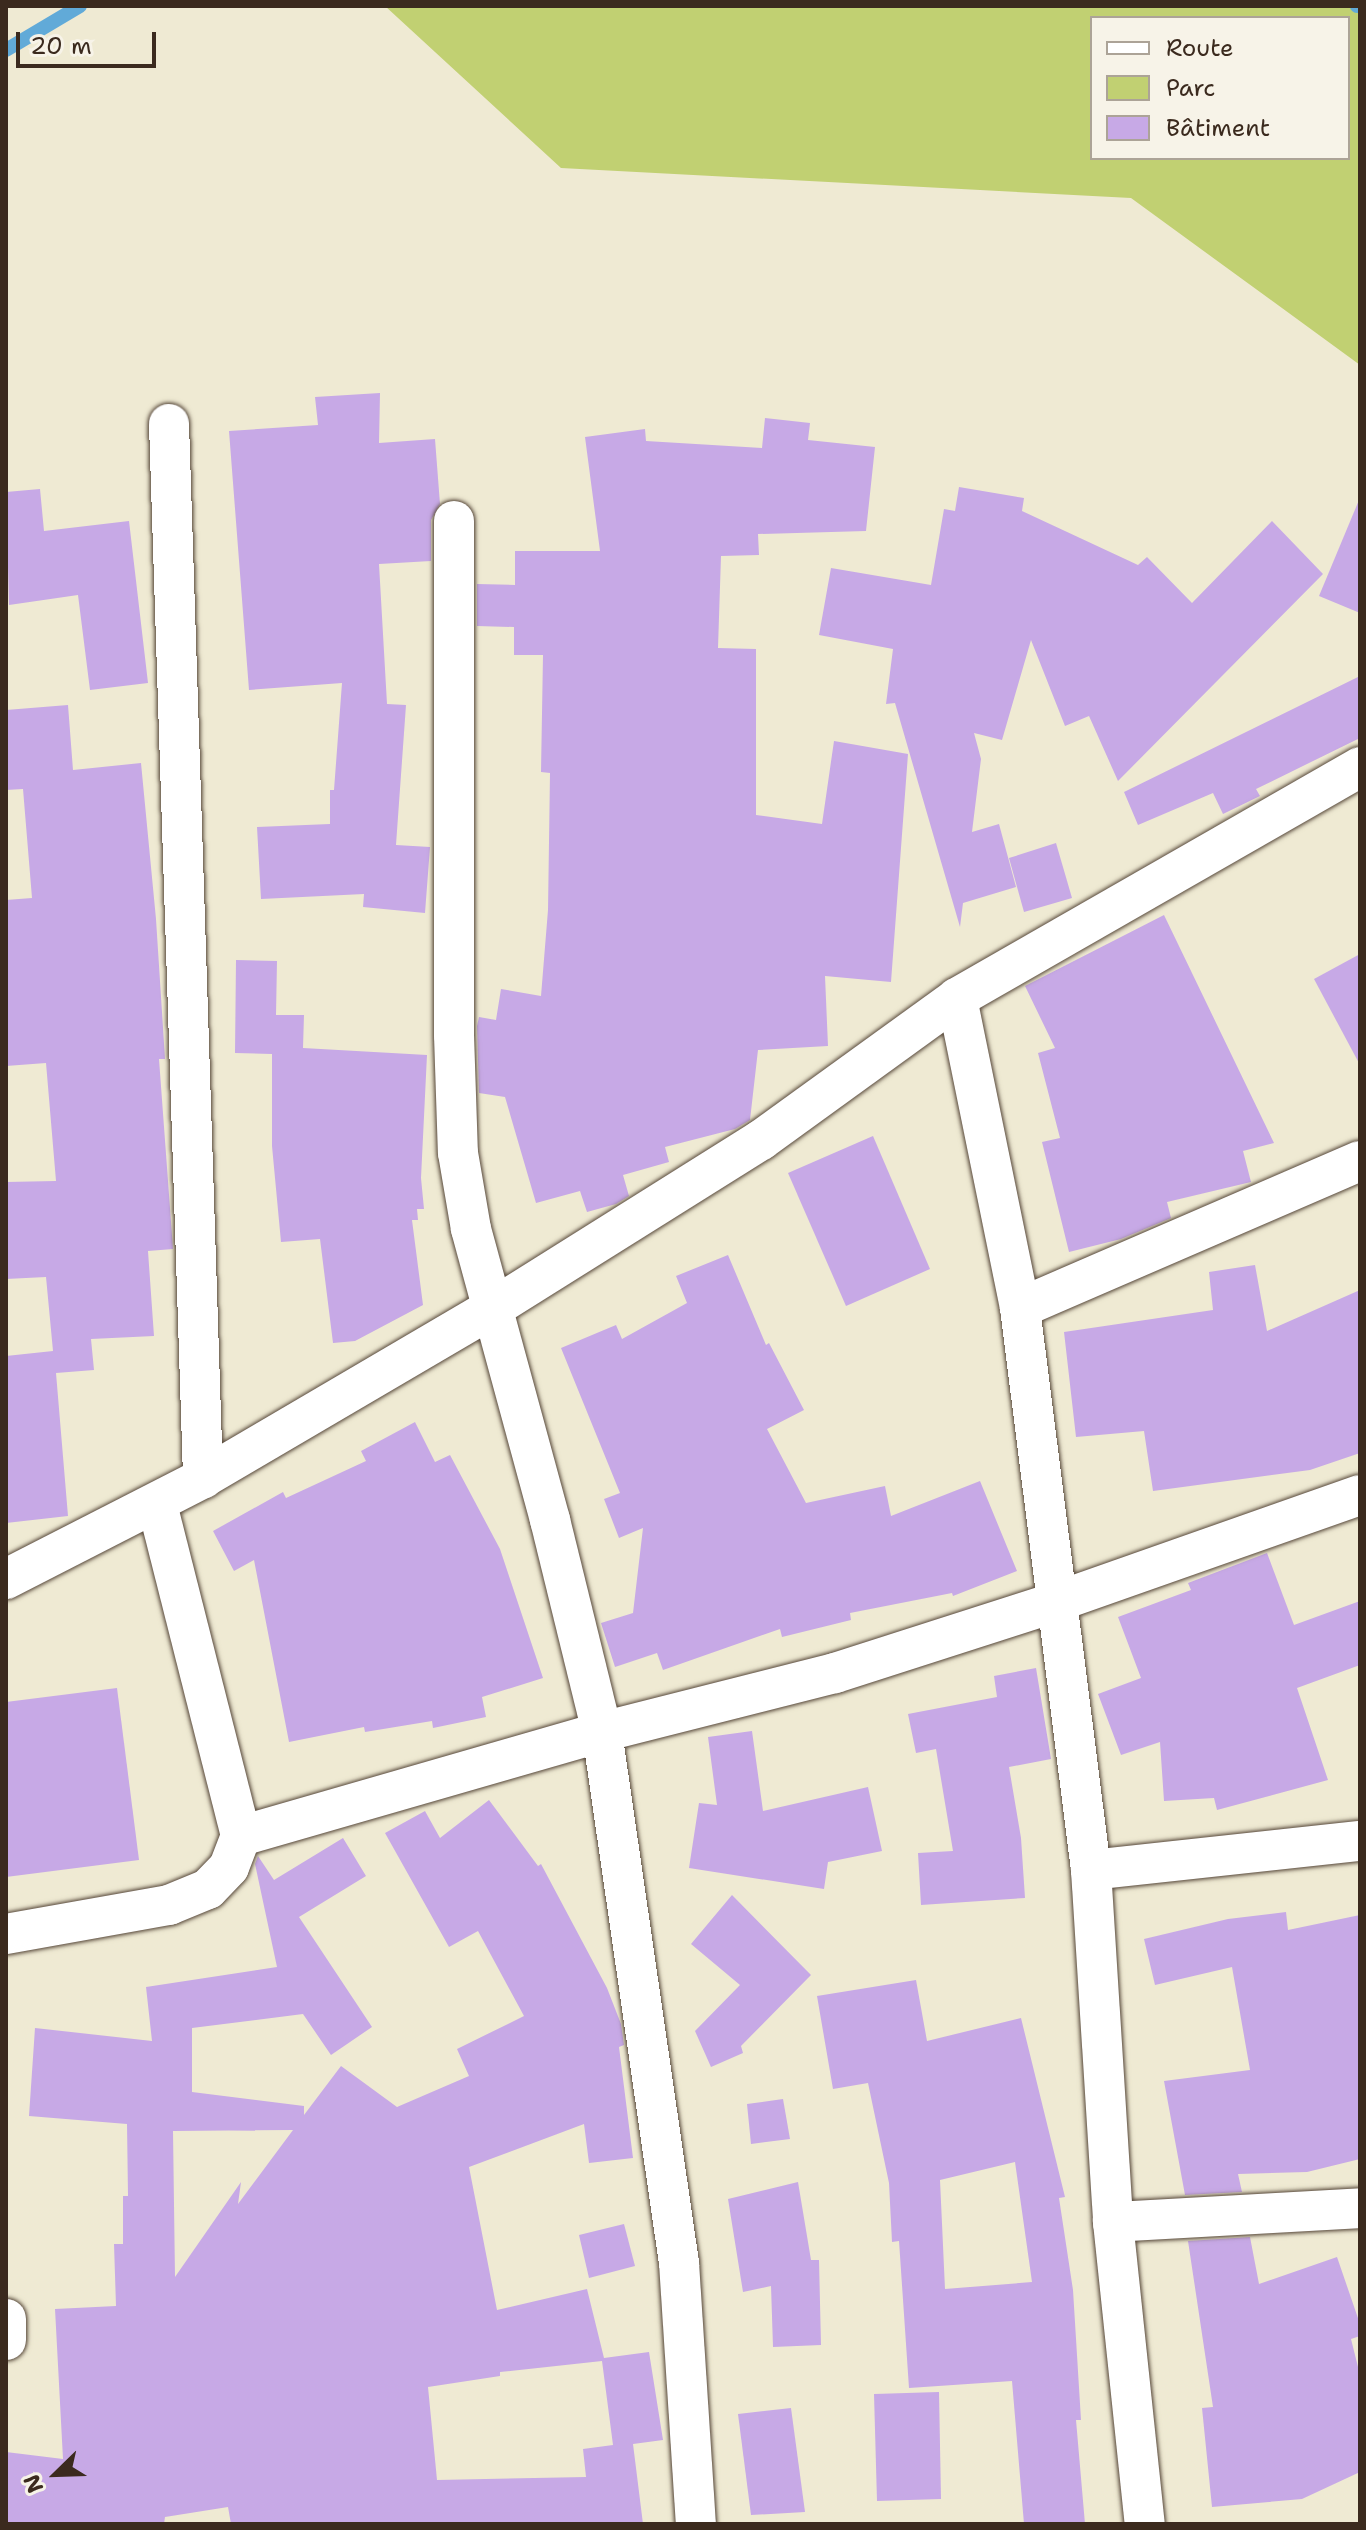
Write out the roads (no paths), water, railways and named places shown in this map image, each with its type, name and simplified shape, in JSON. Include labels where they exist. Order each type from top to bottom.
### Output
[{"type":"street","points":[[169,424],[203,1478]]},
{"type":"street","points":[[454,521],[454,1035],[458,1153],[471,1229],[580,1635],[602,1732],[679,2263],[696,2524]]},
{"type":"street","points":[[6,1579],[203,1478],[493,1308],[761,1140],[957,998],[1360,767]]},
{"type":"street","points":[[957,998],[1020,1308],[1091,1870],[1113,2222],[1145,2524]]},
{"type":"street","points":[[1020,1308],[1360,1161]]},
{"type":"street","points":[[241,1836],[602,1732],[835,1673],[1056,1602],[1360,1495]]},
{"type":"street","points":[[6,1934],[169,1905],[208,1889],[229,1867],[241,1836],[157,1503]]},
{"type":"street","points":[[1091,1870],[1360,1841]]},
{"type":"street","points":[[1113,2222],[1360,2208]]},
{"type":"street","points":[[6,2319],[6,2340]]},
{"type":"waterway","points":[[6,50],[80,6]]}]
